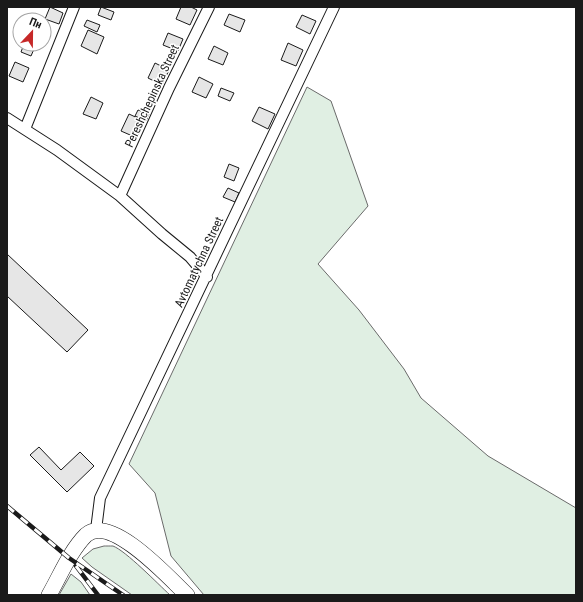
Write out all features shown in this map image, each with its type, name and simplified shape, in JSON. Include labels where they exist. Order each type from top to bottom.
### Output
[{"type":"street","points":[[25,129],[74,7]]},
{"type":"street","name":"Pereshchepinska Street","points":[[120,196],[169,88],[209,7]]},
{"type":"street","name":"Avtomatychna Street","points":[[96,530],[100,498],[207,277],[334,7]]},
{"type":"street","points":[[7,118],[120,196],[190,257],[207,277]]},
{"type":"street","points":[[49,595],[69,558],[81,541],[87,534],[96,530],[108,532],[121,538],[142,552],[187,595]]},
{"type":"green space","points":[[307,87],[331,101],[368,206],[318,264],[359,310],[404,369],[421,398],[488,456],[576,508],[576,595],[204,595],[171,556],[155,493],[129,464]]},
{"type":"green space","points":[[104,546],[113,546],[126,554],[170,595],[132,595],[92,567],[82,558],[93,549]]},
{"type":"green space","points":[[71,574],[81,582],[90,595],[59,595]]},
{"type":"building","points":[[50,7],[63,13],[59,24],[52,22],[52,12],[48,12]]},
{"type":"building","points":[[101,7],[114,12],[111,20],[98,15]]},
{"type":"building","points":[[181,7],[191,7],[197,10],[190,25],[176,19]]},
{"type":"building","points":[[229,14],[245,20],[240,32],[224,25]]},
{"type":"building","points":[[302,15],[316,21],[310,34],[296,27]]},
{"type":"building","points":[[87,20],[100,25],[97,32],[84,26]]},
{"type":"building","points":[[88,30],[104,37],[97,54],[81,46]]},
{"type":"building","points":[[168,33],[183,39],[178,51],[163,45]]},
{"type":"building","points":[[288,43],[303,50],[296,66],[281,60]]},
{"type":"building","points":[[214,46],[228,53],[223,65],[208,59]]},
{"type":"building","points":[[21,52],[33,52],[31,56]]},
{"type":"building","points":[[15,62],[29,68],[23,82],[9,76]]},
{"type":"building","points":[[155,63],[169,70],[162,85],[148,78]]},
{"type":"building","points":[[199,77],[213,84],[206,98],[192,92]]},
{"type":"building","points":[[221,88],[234,93],[230,101],[218,96]]},
{"type":"building","points":[[91,97],[103,103],[96,119],[83,114]]},
{"type":"building","points":[[259,107],[275,114],[268,129],[252,121]]},
{"type":"building","points":[[138,110],[149,114],[146,121],[135,116]]},
{"type":"building","points":[[129,114],[144,121],[137,138],[121,131]]},
{"type":"building","points":[[229,164],[239,168],[234,181],[224,177]]},
{"type":"building","points":[[228,188],[239,193],[235,202],[223,197]]},
{"type":"building","points":[[7,254],[88,330],[67,352],[7,296]]},
{"type":"building","points":[[39,447],[61,470],[80,452],[94,466],[67,492],[30,455]]},
{"type":"railway","points":[[7,506],[69,558],[123,595]]},
{"type":"railway","points":[[76,566],[98,595]]}]
